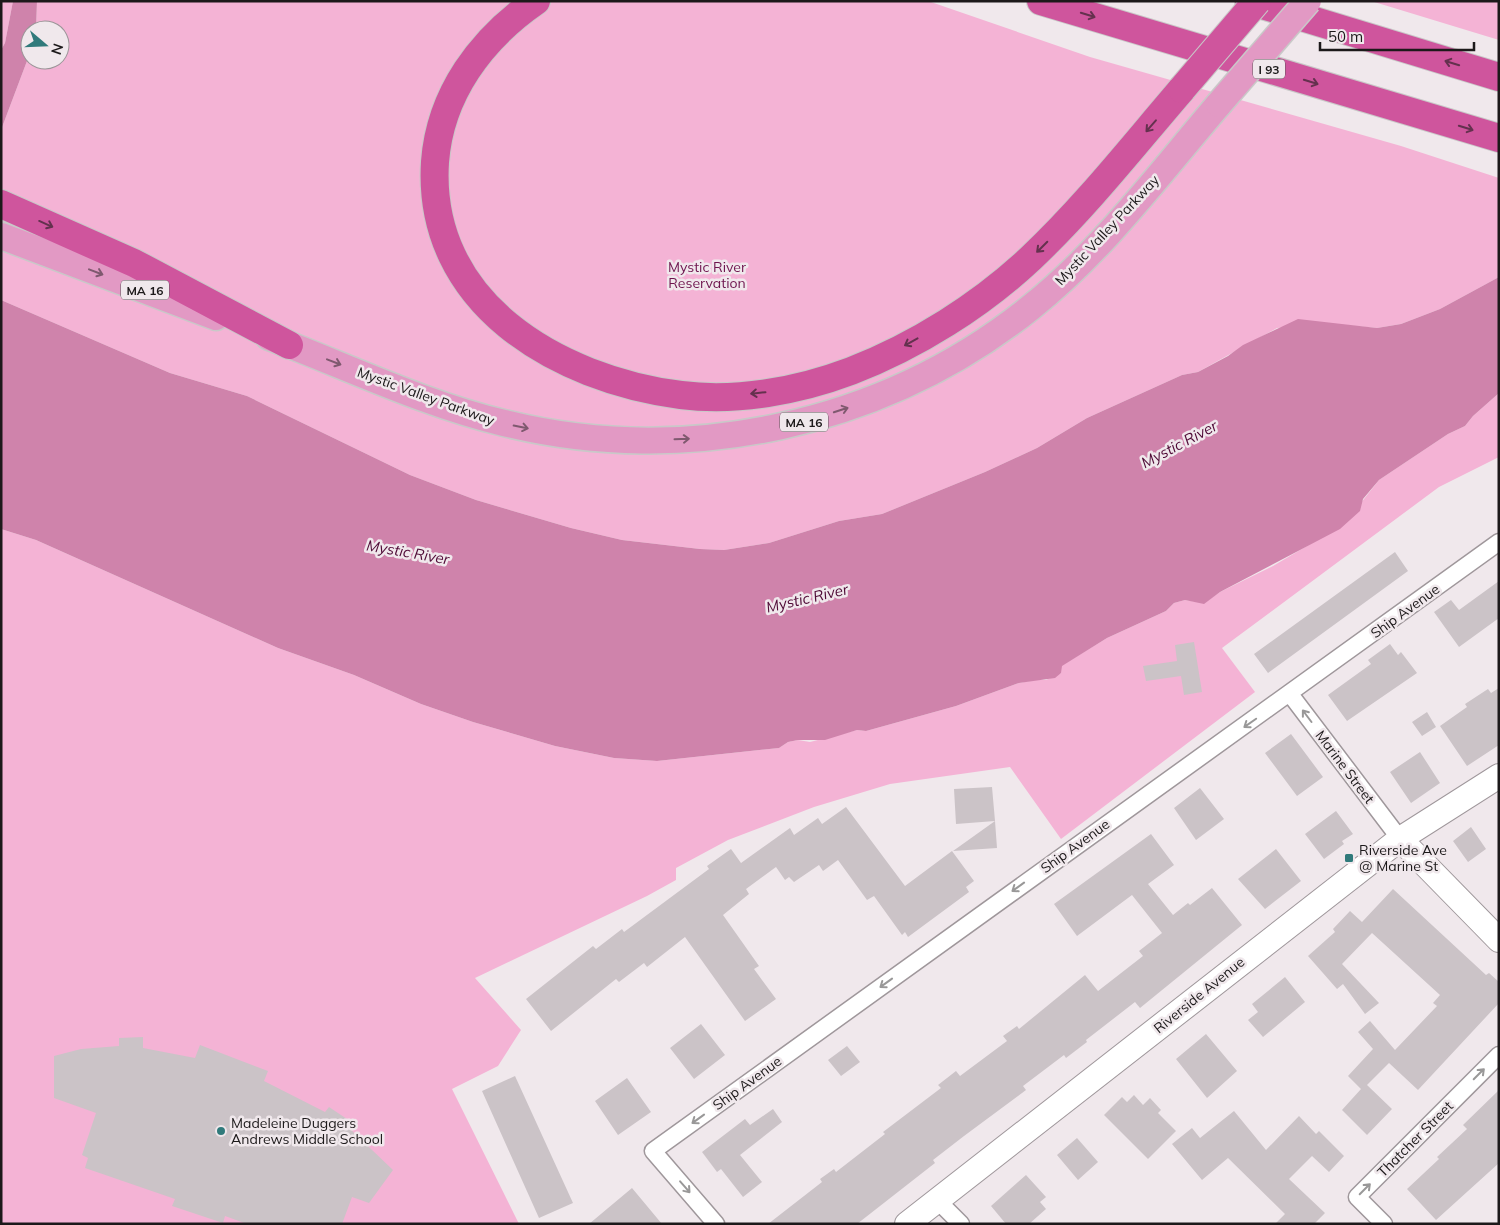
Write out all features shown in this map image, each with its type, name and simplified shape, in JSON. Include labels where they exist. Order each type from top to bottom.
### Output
[{"type":"highway","points":[[536,1],[514,16],[491,38],[472,61],[456,87],[444,113],[436,143],[434,176],[437,207],[444,234],[456,264],[476,294],[501,321],[530,342],[561,360],[601,376],[642,388],[683,395],[726,396],[764,393],[808,385],[860,367],[946,323],[988,294],[1029,260],[1067,222],[1257,1]]},
{"type":"highway","points":[[1027,1],[1041,1]]},
{"type":"highway","name":"I 93","points":[[1041,1],[1498,138]]},
{"type":"highway","points":[[1249,1],[1499,77]]},
{"type":"highway","points":[[1,204],[134,263],[289,345]]},
{"type":"main road","name":"Mystic Valley Parkway","points":[[1,236],[468,413],[504,424],[570,435],[616,440],[690,439],[771,430],[810,420],[884,394],[926,374],[985,341],[1031,308],[1086,257],[1308,1]]},
{"type":"main road","name":"Riverside Avenue","points":[[907,1224],[1400,839],[1499,776]]},
{"type":"main road","points":[[1400,839],[1499,940]]},
{"type":"street","name":"Ship Avenue","points":[[716,1224],[653,1151],[1499,542]]},
{"type":"street","name":"Marine Street","points":[[1290,694],[1400,839]]},
{"type":"street","name":"Thatcher Street","points":[[1384,1224],[1357,1197],[1499,1055]]},
{"type":"street","points":[[937,1200],[961,1224]]},
{"type":"green space","points":[[1,1],[13,1],[5,43],[1,50]]},
{"type":"green space","name":"Mystic River Reservation","points":[[37,1],[928,1],[1090,57],[1401,146],[1499,178],[1499,277],[1440,309],[1401,324],[1377,328],[1321,323],[1277,328],[1198,372],[1182,375],[1087,418],[1037,448],[985,472],[882,514],[839,521],[769,543],[724,550],[622,540],[571,528],[476,500],[410,475],[247,396],[170,373],[1,300],[1,130],[24,70],[70,70],[70,20],[36,20]]},
{"type":"green space","points":[[1371,1],[1499,1],[1499,40]]},
{"type":"green space","points":[[1499,393],[1499,457],[1439,487],[1222,648],[1255,692],[1061,839],[1010,767],[890,784],[814,807],[728,840],[676,868],[676,880],[647,896],[475,978],[521,1030],[498,1066],[452,1089],[519,1224],[1,1224],[1,529],[36,540],[278,648],[354,675],[421,704],[473,722],[555,746],[614,758],[657,761],[779,748],[788,742],[798,740],[810,742],[857,730],[866,731],[956,706],[1019,683],[1046,680],[1061,673],[1061,666],[1107,638],[1166,611],[1174,603],[1185,600],[1204,603],[1220,592],[1273,566],[1312,543],[1360,504],[1379,480],[1448,434],[1465,426],[1473,416]]},
{"type":"water","points":[[13,1],[37,1],[36,20],[20,20],[20,70],[24,70],[1,130],[1,50],[5,43]]},
{"type":"water","name":"Mystic River","points":[[1499,277],[1499,393],[1473,416],[1465,426],[1448,434],[1379,480],[1363,499],[1360,511],[1340,529],[1220,592],[1204,604],[1185,600],[1174,603],[1166,611],[1107,638],[1062,666],[1061,673],[1055,678],[1019,683],[956,706],[866,731],[857,730],[825,740],[798,740],[788,742],[779,748],[657,761],[614,758],[555,746],[473,722],[421,704],[354,675],[278,648],[36,540],[1,529],[1,300],[170,373],[247,396],[410,475],[476,500],[571,528],[622,540],[724,550],[769,543],[839,521],[882,514],[985,472],[1037,448],[1087,418],[1182,375],[1198,372],[1228,356],[1243,345],[1298,319],[1377,328],[1401,324],[1440,309]]},
{"type":"building","points":[[1395,552],[1408,571],[1268,673],[1254,654]]},
{"type":"building","points":[[1499,581],[1499,618],[1459,647],[1434,612],[1451,600],[1459,610]]},
{"type":"building","points":[[1194,642],[1202,692],[1184,695],[1181,676],[1146,681],[1143,666],[1177,661],[1175,645]]},
{"type":"building","points":[[1390,644],[1398,655],[1401,652],[1417,673],[1347,721],[1328,695],[1371,664],[1368,660]]},
{"type":"building","points":[[1499,688],[1499,745],[1467,766],[1440,726],[1467,707],[1465,704],[1488,689],[1491,693]]},
{"type":"building","points":[[1427,712],[1436,727],[1422,736],[1412,722]]},
{"type":"building","points":[[1291,734],[1323,777],[1297,796],[1265,753]]},
{"type":"building","points":[[1420,752],[1440,783],[1411,803],[1390,772]]},
{"type":"building","points":[[992,787],[995,821],[956,824],[954,789]]},
{"type":"building","points":[[1200,788],[1224,819],[1196,840],[1174,808]]},
{"type":"building","points":[[846,807],[905,886],[952,851],[974,881],[966,887],[969,892],[908,937],[905,932],[902,935],[874,896],[867,900],[838,860],[823,871],[819,865],[794,882],[789,877],[785,880],[776,867],[746,889],[749,894],[723,915],[759,966],[754,969],[776,999],[745,1021],[685,937],[647,967],[644,963],[619,982],[616,979],[551,1031],[526,999],[593,946],[596,949],[622,929],[624,932],[709,869],[707,866],[731,849],[741,863],[790,828],[794,835],[818,818],[822,824]]},
{"type":"building","points":[[1336,811],[1353,834],[1342,841],[1344,844],[1324,859],[1305,834]]},
{"type":"building","points":[[995,821],[997,848],[953,851]]},
{"type":"building","points":[[1471,827],[1486,849],[1468,862],[1453,841]]},
{"type":"building","points":[[1151,834],[1174,865],[1148,884],[1173,915],[1212,888],[1242,925],[1140,1008],[1135,1002],[1066,1058],[1064,1055],[1023,1086],[1026,1090],[933,1160],[935,1163],[857,1224],[768,1224],[822,1182],[820,1179],[834,1169],[836,1172],[885,1134],[883,1132],[941,1088],[938,1085],[956,1071],[960,1076],[1007,1041],[1003,1036],[1017,1026],[1019,1029],[1085,975],[1098,991],[1143,956],[1139,951],[1162,933],[1132,895],[1077,936],[1054,904]]},
{"type":"building","points":[[1276,849],[1301,881],[1265,909],[1238,879]]},
{"type":"building","points":[[1393,889],[1486,975],[1489,973],[1499,982],[1499,1003],[1418,1090],[1389,1063],[1367,1085],[1392,1109],[1367,1135],[1342,1110],[1361,1089],[1348,1076],[1373,1049],[1358,1032],[1370,1021],[1395,1050],[1437,1006],[1433,1003],[1440,995],[1372,933],[1342,964],[1379,1003],[1365,1014],[1343,984],[1337,989],[1308,956],[1335,932],[1333,929],[1350,911],[1362,922]]},
{"type":"building","points":[[1285,977],[1305,1002],[1263,1037],[1248,1020],[1258,1012],[1252,1004]]},
{"type":"building","points":[[701,1024],[725,1055],[694,1079],[670,1048]]},
{"type":"building","points":[[1206,1034],[1237,1071],[1207,1098],[1176,1059]]},
{"type":"building","name":"Madeleine Duggers Andrews Middle School","points":[[143,1037],[143,1048],[195,1058],[200,1045],[268,1071],[264,1081],[325,1112],[329,1107],[353,1123],[349,1128],[393,1170],[369,1203],[352,1197],[342,1224],[247,1224],[225,1216],[223,1223],[172,1206],[175,1199],[85,1168],[88,1158],[82,1155],[96,1113],[54,1098],[54,1056],[81,1049],[119,1046],[119,1038]]},
{"type":"building","points":[[847,1046],[860,1062],[841,1076],[828,1060]]},
{"type":"building","points":[[515,1076],[573,1203],[539,1218],[482,1091]]},
{"type":"building","points":[[627,1078],[651,1112],[618,1135],[595,1101]]},
{"type":"building","points":[[1499,1090],[1499,1163],[1436,1220],[1407,1189],[1467,1129],[1463,1125]]},
{"type":"building","points":[[1134,1095],[1143,1105],[1150,1098],[1161,1110],[1158,1113],[1176,1131],[1148,1159],[1104,1115],[1122,1097],[1127,1102]]},
{"type":"building","points":[[773,1109],[782,1122],[740,1155],[762,1182],[743,1197],[721,1169],[717,1172],[702,1152],[745,1119],[750,1125]]},
{"type":"building","points":[[1234,1111],[1266,1150],[1299,1116],[1316,1134],[1319,1131],[1344,1156],[1329,1172],[1312,1156],[1289,1179],[1325,1213],[1314,1224],[1275,1224],[1285,1214],[1228,1158],[1202,1180],[1172,1144],[1192,1128],[1200,1138]]},
{"type":"building","points":[[1077,1138],[1098,1162],[1078,1180],[1057,1155]]},
{"type":"building","points":[[1026,1175],[1046,1197],[1040,1202],[1046,1209],[1029,1224],[1006,1224],[991,1206]]},
{"type":"building","points":[[632,1188],[662,1224],[589,1224]]},
{"type":"place","name":"Riverside Ave @ Marine St","points":[[1349,858]]},
{"type":"place","name":"Madeleine Duggers Andrews Middle School","points":[[221,1131]]}]
